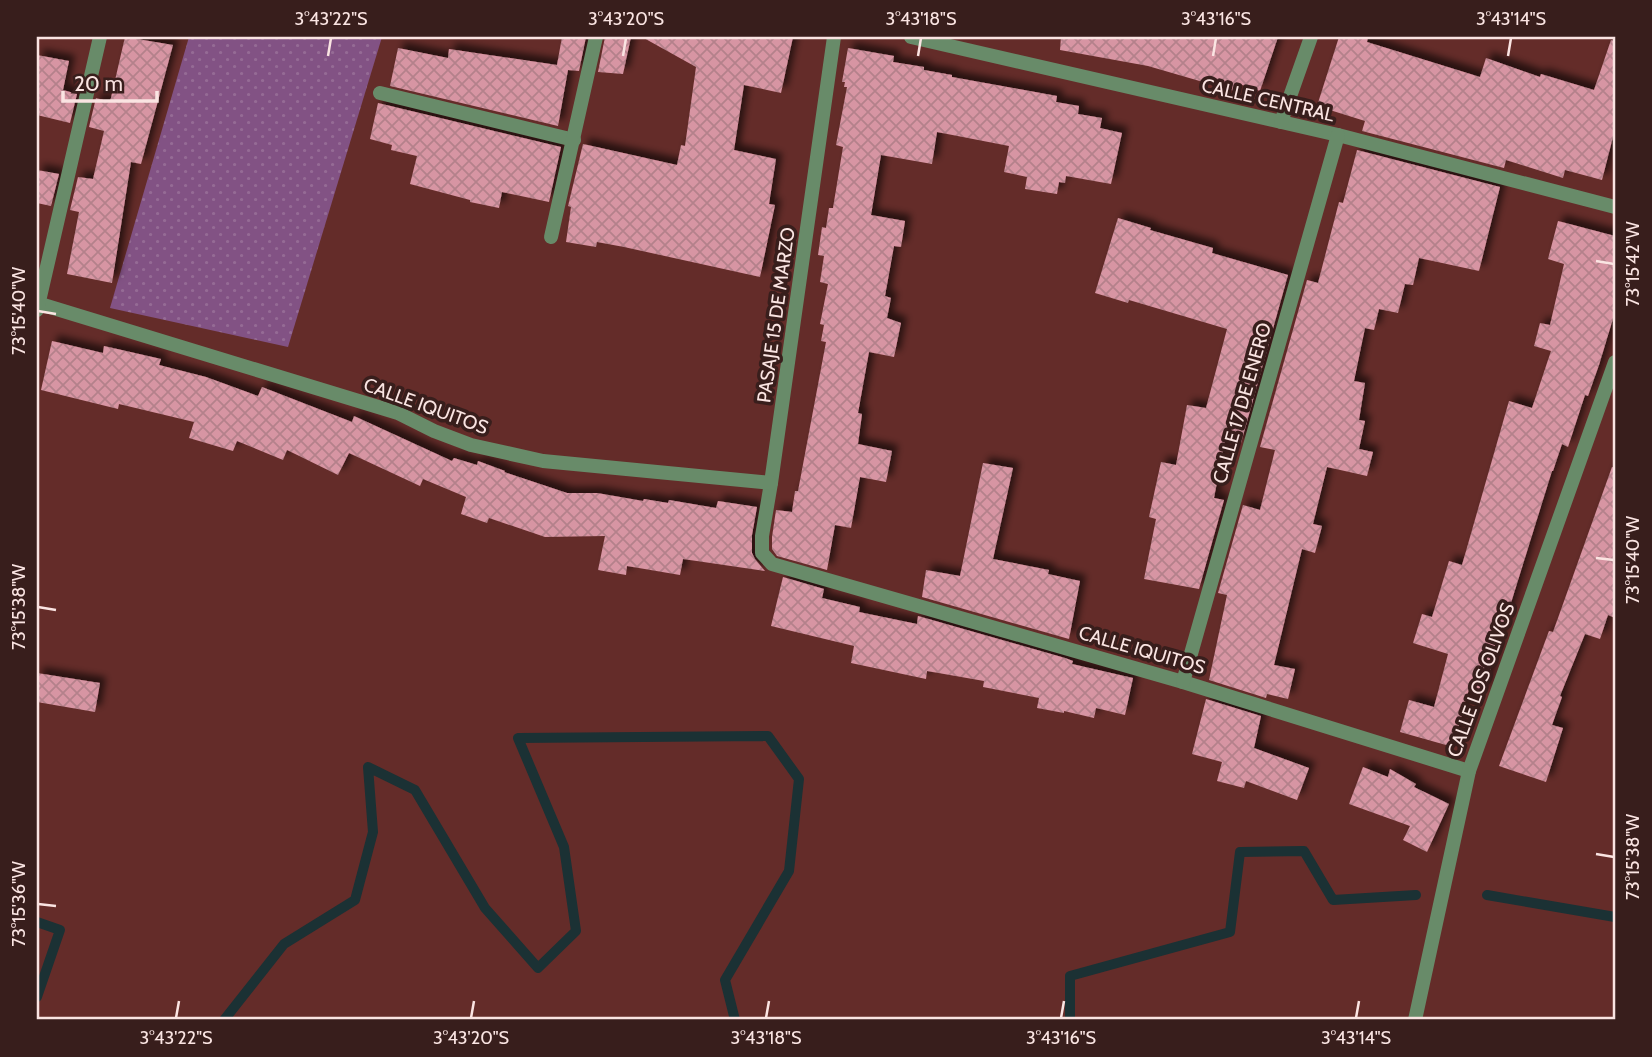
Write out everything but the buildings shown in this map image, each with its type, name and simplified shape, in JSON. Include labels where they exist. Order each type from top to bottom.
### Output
[{"type":"street","points":[[37,306],[100,37]]},
{"type":"street","points":[[551,237],[596,37]]},
{"type":"street","name":"PASAJE 15 DE MARZO","points":[[803,572],[772,564],[762,553],[762,536],[834,37]]},
{"type":"street","name":"CALLE CENTRAL","points":[[911,37],[1338,135],[1615,207]]},
{"type":"street","points":[[1281,122],[1311,37]]},
{"type":"street","points":[[380,93],[574,140]]},
{"type":"street","name":"CALLE 17 DE ENERO","points":[[1183,682],[1338,135]]},
{"type":"street","name":"CALLE IQUITOS","points":[[37,306],[398,413],[471,445],[543,461],[771,483]]},
{"type":"street","name":"CALLE LOS OLIVOS","points":[[1415,1020],[1469,771],[1615,362]]},
{"type":"street","name":"CALLE IQUITOS","points":[[803,572],[1183,682],[1469,771]]},
{"type":"shaded area","points":[[189,37],[382,37],[288,347],[110,308]]},
{"type":"waterway","points":[[224,1020],[284,944],[355,900],[373,832],[368,767],[415,790],[485,908],[538,968],[576,931],[564,847],[518,738],[768,736],[799,779],[789,871],[725,980],[735,1020]]},
{"type":"waterway","points":[[1070,1020],[1070,976],[1230,932],[1240,852],[1304,851],[1333,900],[1416,895]]},
{"type":"waterway","points":[[1487,895],[1615,917]]},
{"type":"waterway","points":[[37,922],[60,930],[37,997]]}]
